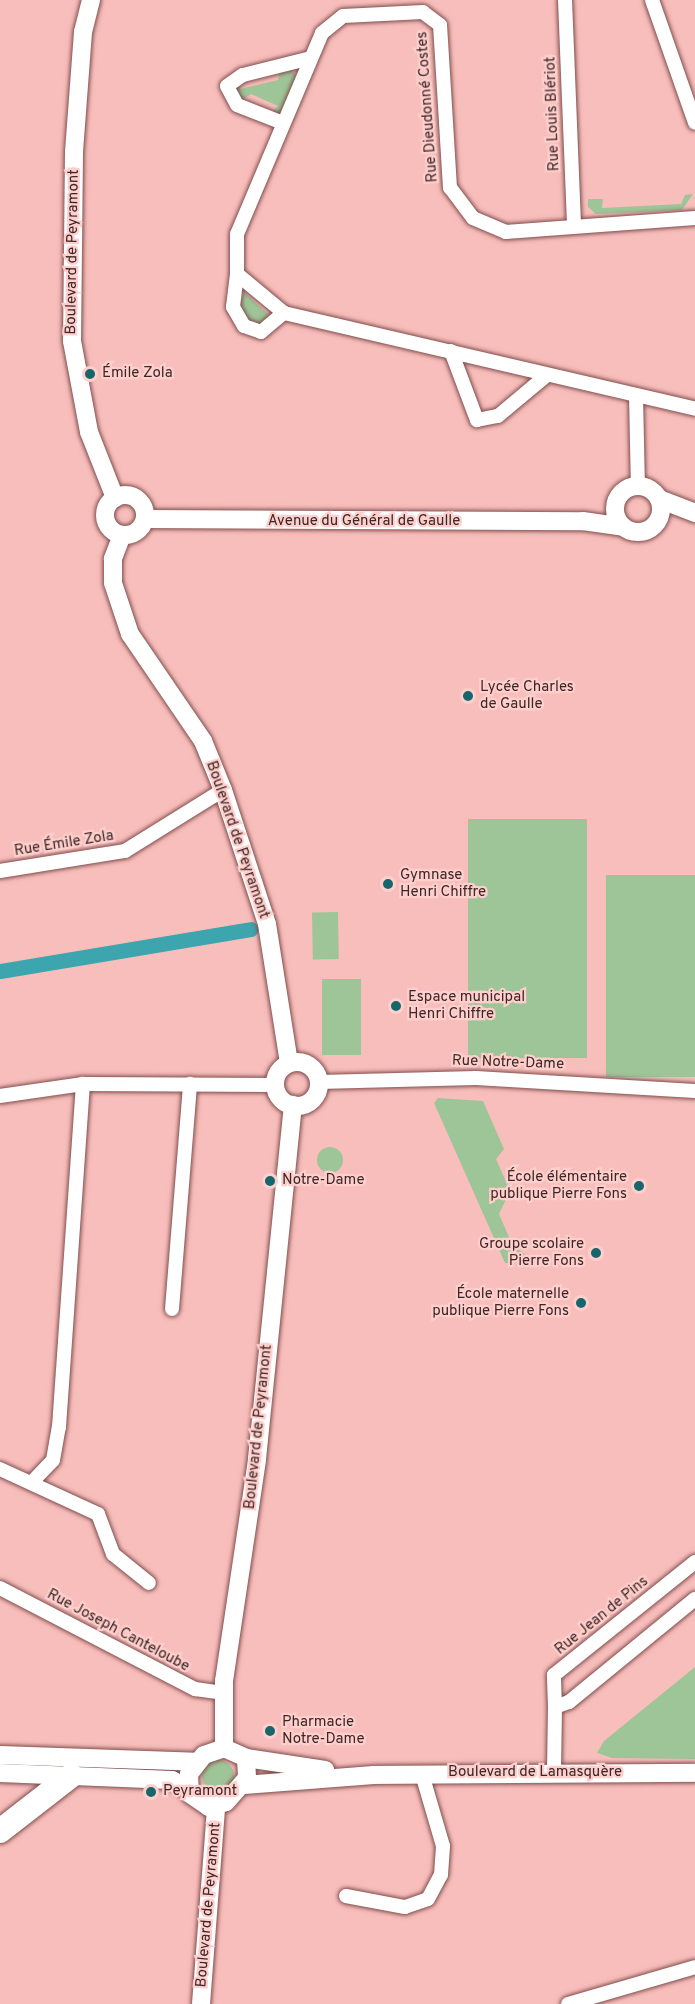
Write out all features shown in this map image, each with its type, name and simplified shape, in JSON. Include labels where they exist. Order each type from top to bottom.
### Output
[{"type":"highway","points":[[0,1831],[71,1776]]},
{"type":"street","name":"Boulevard de Peyramont","points":[[91,0],[83,32],[74,152],[72,341],[89,432],[115,498]]},
{"type":"street","name":"Rue Louis Blériot","points":[[565,0],[574,226]]},
{"type":"street","points":[[652,0],[695,123]]},
{"type":"street","name":"Rue Dieudonné Costes","points":[[284,313],[261,332],[244,326],[233,307],[237,274],[237,234],[322,33],[343,16],[423,12],[440,25],[450,188],[461,207],[506,232],[695,218]]},
{"type":"street","points":[[284,123],[237,105],[227,86],[243,75],[311,58]]},
{"type":"street","points":[[237,274],[284,313],[695,409]]},
{"type":"street","points":[[451,351],[477,420],[498,416],[547,375]]},
{"type":"street","points":[[636,395],[638,487]]},
{"type":"street","points":[[638,487],[658,499],[695,515],[658,520],[645,531],[624,527],[616,503],[627,489],[638,487]]},
{"type":"street","points":[[115,498],[139,501],[145,519],[139,530],[122,535],[105,519],[115,498]]},
{"type":"street","points":[[658,499],[658,520]]},
{"type":"street","name":"Avenue du Général de Gaulle","points":[[583,521],[616,503]]},
{"type":"street","name":"Avenue du Général de Gaulle","points":[[145,519],[583,521],[624,527]]},
{"type":"street","name":"Boulevard de Peyramont","points":[[122,535],[112,559],[113,583],[130,634],[202,741],[223,790],[267,924],[289,1063]]},
{"type":"street","name":"Rue Émile Zola","points":[[0,871],[125,851],[223,790]]},
{"type":"street","points":[[289,1063],[309,1064],[320,1082],[311,1100],[293,1105],[280,1098],[275,1085],[278,1072],[289,1063]]},
{"type":"street","name":"Rue Notre-Dame","points":[[320,1082],[476,1078],[695,1091]]},
{"type":"street","points":[[0,1096],[83,1084],[275,1085]]},
{"type":"street","points":[[32,1482],[53,1460],[59,1427],[83,1084]]},
{"type":"street","points":[[172,1309],[190,1084]]},
{"type":"street","name":"Boulevard de Peyramont","points":[[224,1748],[223,1693],[256,1468],[293,1105]]},
{"type":"street","points":[[0,1469],[98,1514],[113,1554],[149,1583]]},
{"type":"street","name":"Rue Jean de Pins","points":[[554,1770],[554,1675],[695,1562]]},
{"type":"street","name":"Rue Joseph Canteloube","points":[[0,1588],[195,1689],[223,1693]]},
{"type":"street","points":[[555,1707],[569,1702],[695,1599]]},
{"type":"street","points":[[0,1755],[196,1762],[224,1748],[246,1758],[244,1785],[216,1807],[201,1804],[189,1789],[172,1780],[0,1773]]},
{"type":"street","name":"Boulevard de Lamasquère","points":[[246,1758],[374,1775]]},
{"type":"street","points":[[189,1789],[196,1762]]},
{"type":"street","name":"Boulevard de Lamasquère","points":[[244,1785],[374,1775],[554,1770],[695,1773]]},
{"type":"street","points":[[346,1896],[405,1906],[428,1899],[441,1875],[443,1846],[422,1774]]},
{"type":"street","name":"Boulevard de Peyramont","points":[[201,2004],[216,1807]]},
{"type":"street","points":[[568,2004],[695,1967]]},
{"type":"green space","points":[[291,69],[297,77],[281,114],[271,113],[278,106],[251,94],[242,100],[233,87],[242,80],[240,89],[278,80],[280,70]]},
{"type":"green space","points":[[693,194],[682,210],[596,214],[588,207],[588,199],[603,199],[602,208],[681,204],[685,195]]},
{"type":"green space","points":[[244,292],[271,317],[265,326],[247,323],[239,309]]},
{"type":"green space","points":[[468,819],[587,819],[587,1058],[468,1058]]},
{"type":"green space","points":[[606,875],[695,875],[695,1077],[606,1077]]},
{"type":"green space","points":[[312,912],[338,912],[339,959],[313,959]]},
{"type":"green space","points":[[322,979],[361,979],[361,1055],[322,1055]]},
{"type":"green space","points":[[438,1098],[483,1101],[504,1149],[496,1159],[510,1191],[499,1214],[512,1244],[533,1261],[505,1263],[434,1103]]},
{"type":"green space","points":[[330,1147],[339,1151],[343,1160],[339,1169],[330,1173],[321,1169],[317,1160],[321,1151]]},
{"type":"green space","points":[[695,1667],[695,1759],[612,1758],[597,1753],[604,1741]]},
{"type":"green space","points":[[218,1760],[229,1765],[234,1776],[229,1787],[218,1792],[207,1787],[202,1776],[207,1765]]},
{"type":"waterway","points":[[0,971],[250,929]]},
{"type":"place","name":"Émile Zola","points":[[90,374]]},
{"type":"place","name":"Lycée Charles de Gaulle","points":[[468,696]]},
{"type":"place","name":"Gymnase Henri Chiffre","points":[[388,884]]},
{"type":"place","name":"Espace municipal Henri Chiffre","points":[[396,1006]]},
{"type":"place","name":"Notre-Dame","points":[[270,1181]]},
{"type":"place","name":"École élémentaire publique Pierre Fons","points":[[639,1186]]},
{"type":"place","name":"Groupe scolaire Pierre Fons","points":[[596,1253]]},
{"type":"place","name":"École maternelle publique Pierre Fons","points":[[581,1303]]},
{"type":"place","name":"Pharmacie Notre-Dame","points":[[270,1731]]},
{"type":"place","name":"Peyramont","points":[[151,1792]]}]
